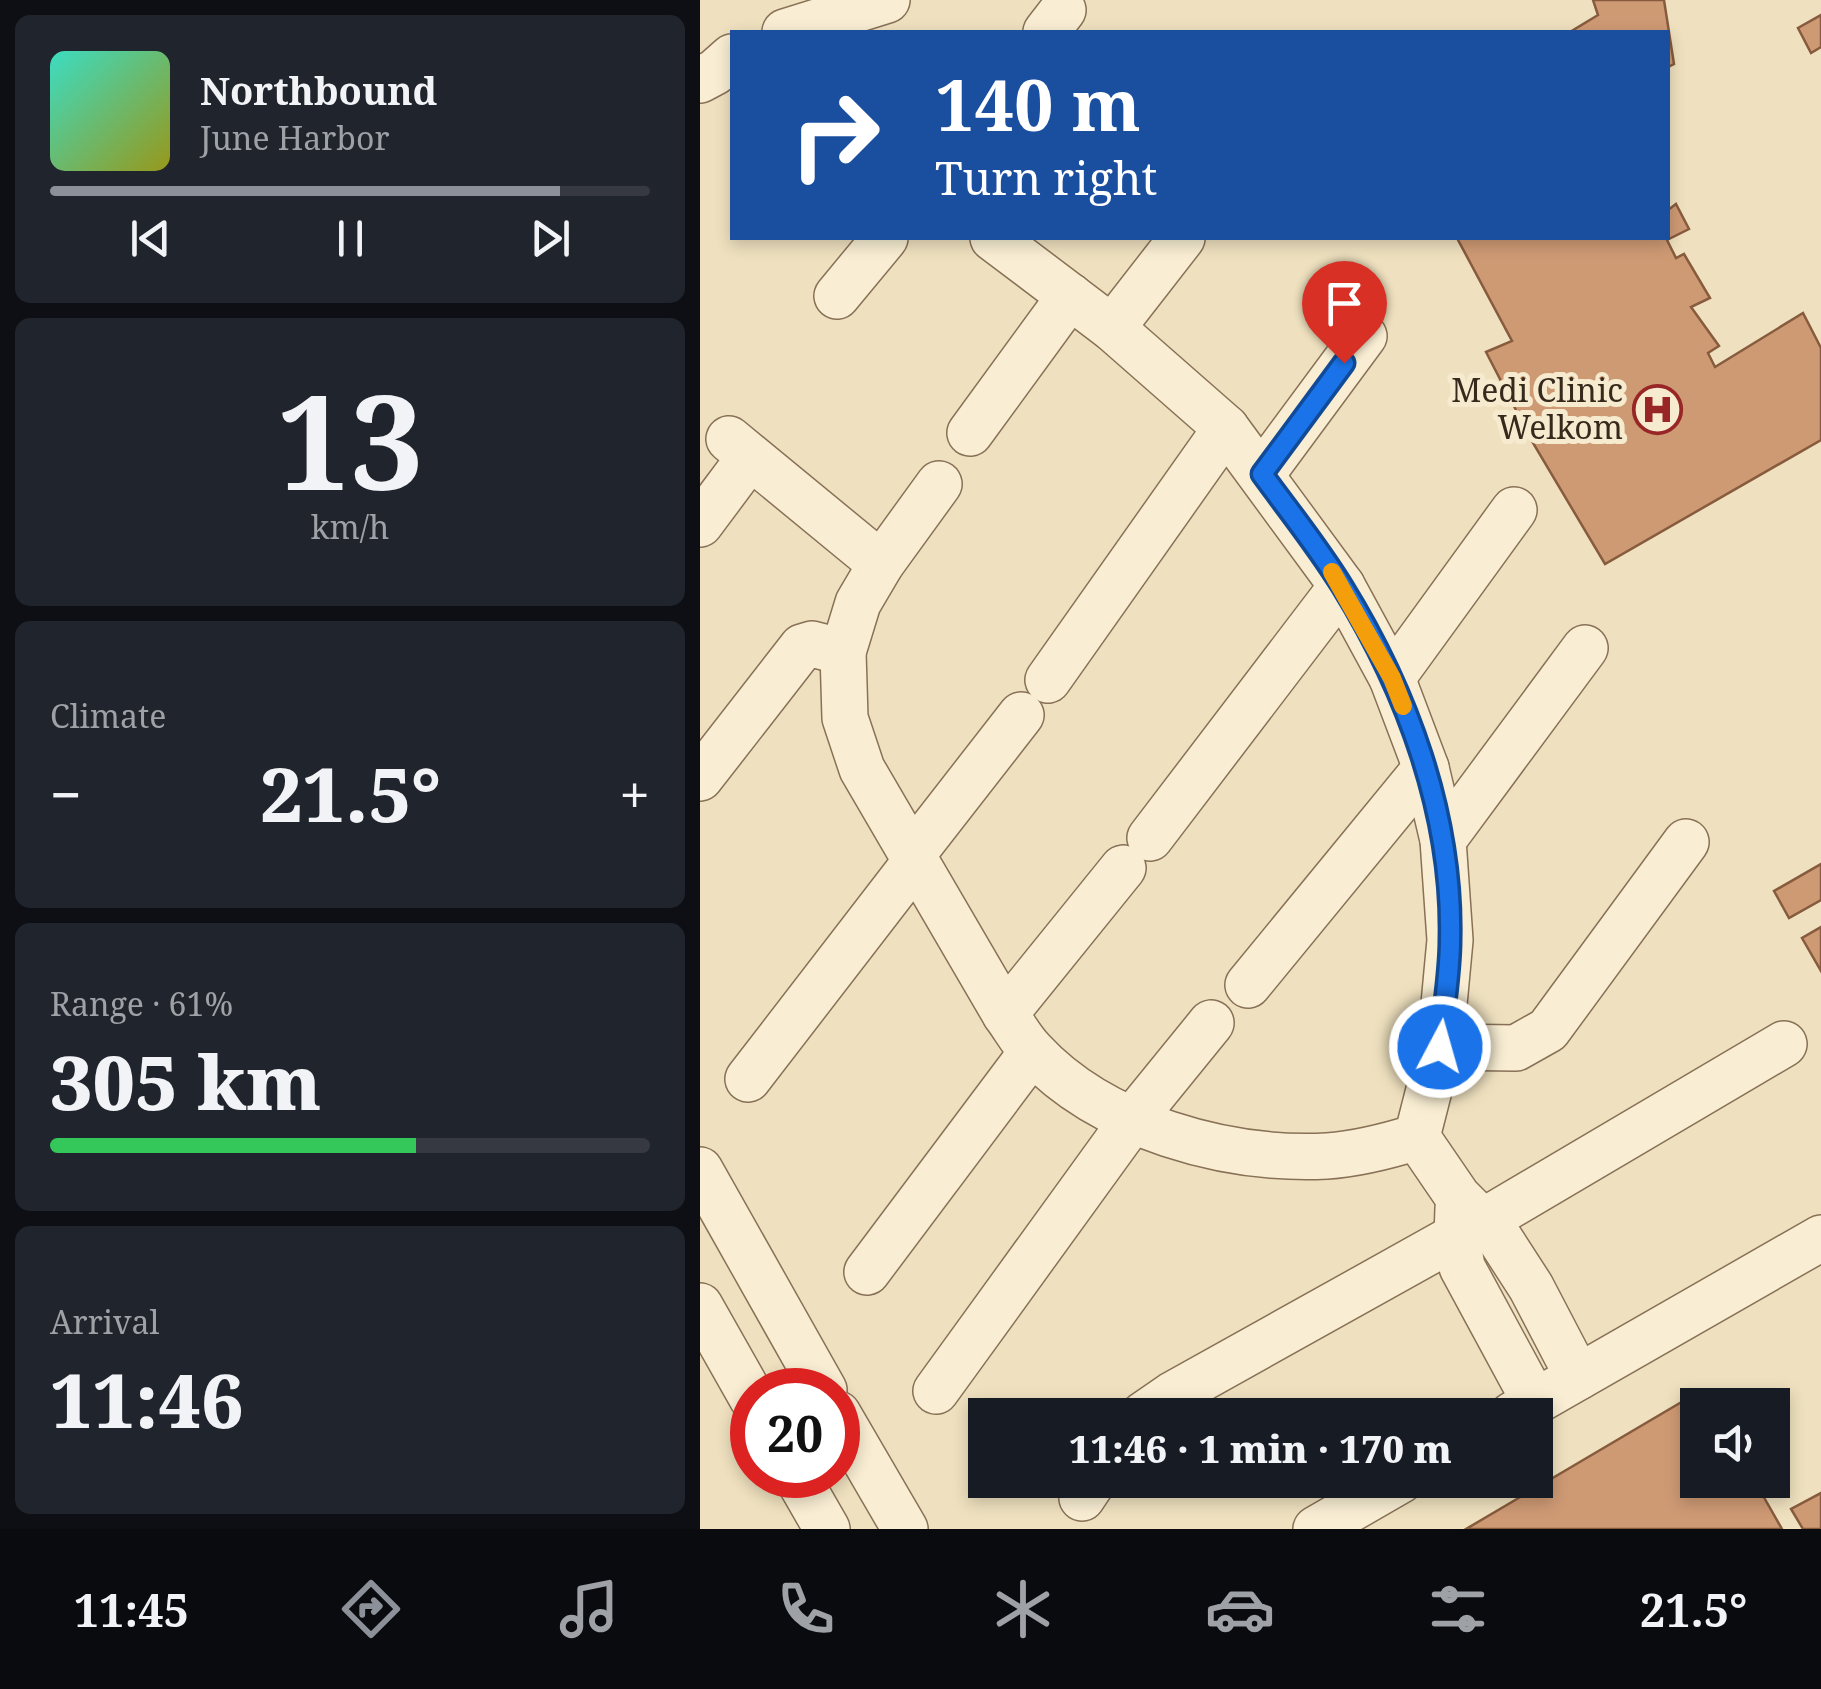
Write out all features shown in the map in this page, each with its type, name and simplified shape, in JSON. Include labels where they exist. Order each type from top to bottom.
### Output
[{"type":"street","points":[[757,30],[775,0]]},
{"type":"street","points":[[792,30],[886,0]]},
{"type":"street","points":[[837,296],[883,240]]},
{"type":"street","points":[[996,240],[1112,328],[1226,428],[1342,586],[1392,678],[1426,768],[1443,840],[1450,940],[1440,1047],[1417,1137],[1467,1218],[1531,1287],[1578,1377]]},
{"type":"street","points":[[1112,328],[1180,240]]},
{"type":"street","points":[[970,433],[1070,296]]},
{"type":"street","points":[[1262,474],[1364,336]]},
{"type":"street","points":[[748,1079],[1034,698],[1226,428]]},
{"type":"street","points":[[700,524],[740,448],[881,564]]},
{"type":"street","points":[[939,484],[858,603],[843,652],[845,718],[862,770],[1005,1014],[1032,1052],[1086,1096],[1132,1119],[1209,1148],[1326,1156],[1372,1150],[1417,1137]]},
{"type":"street","points":[[1392,678],[1514,510]]},
{"type":"street","points":[[1005,1014],[1137,853],[1342,586]]},
{"type":"street","points":[[700,778],[802,647],[812,644],[843,652]]},
{"type":"street","points":[[1443,840],[1585,648]]},
{"type":"street","points":[[1248,985],[1426,768]]},
{"type":"street","points":[[1440,1047],[1516,1048],[1548,1030],[1686,842]]},
{"type":"street","points":[[936,1391],[1132,1119],[1210,1023]]},
{"type":"street","points":[[1168,1398],[1467,1218],[1784,1044]]},
{"type":"street","points":[[868,1272],[1032,1052]]},
{"type":"street","points":[[700,1170],[812,1368]]},
{"type":"street","points":[[1467,1218],[1462,1267],[1520,1398]]},
{"type":"street","points":[[1541,1398],[1821,1238]]},
{"type":"street","points":[[700,1306],[735,1368]]},
{"type":"street","points":[[860,1452],[904,1529]]},
{"type":"street","points":[[809,1498],[827,1529]]},
{"type":"street","points":[[1316,1529],[1370,1498]]},
{"type":"building","points":[[1593,0],[1664,0],[1669,30],[1573,30],[1598,15]]},
{"type":"building","points":[[1821,15],[1821,47],[1811,53],[1798,28]]},
{"type":"building","points":[[1676,204],[1689,229],[1670,238],[1670,208]]},
{"type":"building","points":[[1458,240],[1667,240],[1676,258],[1684,254],[1710,298],[1691,307],[1719,346],[1708,353],[1715,367],[1803,313],[1821,348],[1821,440],[1605,564],[1533,443],[1486,352],[1512,341]]},
{"type":"building","points":[[1821,864],[1821,900],[1789,918],[1774,891]]},
{"type":"building","points":[[1821,927],[1821,971],[1802,938]]},
{"type":"building","points":[[1680,1403],[1680,1498],[1764,1498],[1782,1529],[1466,1529],[1519,1498],[1553,1498],[1553,1478]]},
{"type":"building","points":[[1821,1493],[1821,1529],[1803,1529],[1791,1509]]},
{"type":"slow traffic","points":[[1332,572],[1392,678],[1403,706]]},
{"type":"place","name":"Medi Clinic Welkom","points":[[1658,409]]},
{"type":"route","points":[[1344,363],[1262,474],[1342,586],[1392,678],[1426,768],[1443,840],[1450,940],[1440,1047]]}]
